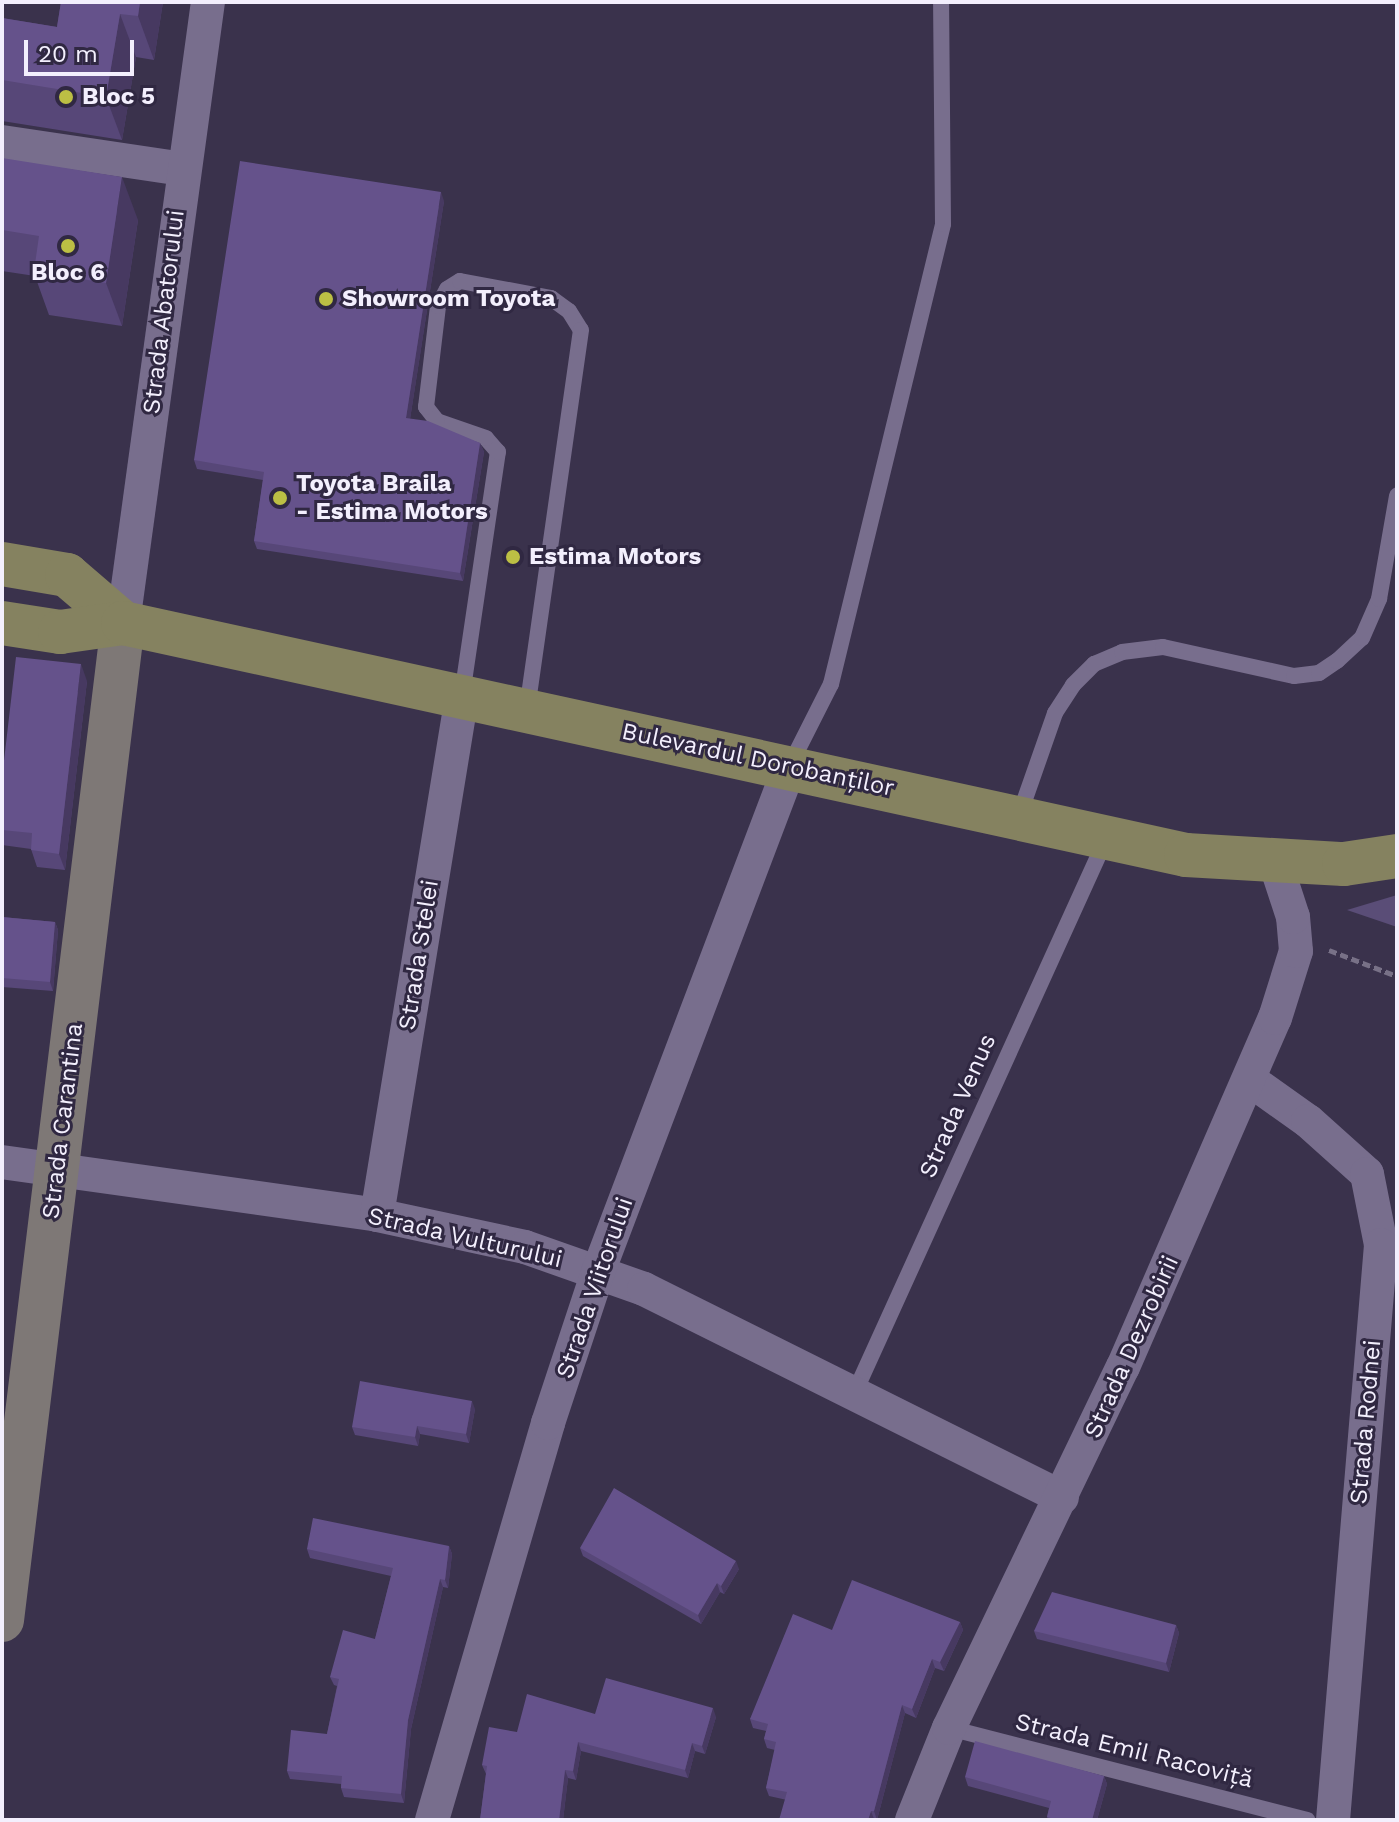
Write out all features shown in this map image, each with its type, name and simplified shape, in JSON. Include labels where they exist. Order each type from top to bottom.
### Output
[{"type":"main road","name":"Bulevardul Dorobanților","points":[[2,564],[67,575],[123,623]]},
{"type":"main road","name":"Bulevardul Dorobanților","points":[[2,623],[60,632],[123,623],[790,766],[1186,855],[1344,864],[1397,856]]},
{"type":"main road","name":"Strada Carantina","points":[[2,1620],[123,623]]},
{"type":"street","name":"Strada Abatorului","points":[[123,623],[182,169],[208,2]]},
{"type":"street","points":[[2,142],[182,169]]},
{"type":"street","name":"Strada Stelei","points":[[377,1215],[462,696]]},
{"type":"street","name":"Strada Viitorului","points":[[432,1820],[548,1423],[598,1272],[790,766]]},
{"type":"street","name":"Strada Dezrobirii","points":[[912,1820],[949,1728],[1062,1497],[1250,1080],[1287,986],[1296,951],[1293,917],[1275,862]]},
{"type":"street","name":"Strada Rodnei","points":[[1250,1080],[1308,1121],[1367,1174],[1381,1245],[1333,1820]]},
{"type":"street","name":"Strada Vulturului","points":[[2,1162],[377,1215],[525,1247],[644,1289],[1062,1497]]},
{"type":"lane","points":[[790,766],[831,684],[943,224],[941,2]]},
{"type":"lane","points":[[462,696],[498,452],[486,438],[437,421],[426,407],[438,306],[447,289],[460,281],[551,298],[569,311],[581,330],[527,709]]},
{"type":"lane","points":[[1018,818],[1055,713],[1073,685],[1094,664],[1122,652],[1163,647],[1294,676],[1319,673],[1337,661],[1362,638],[1379,599],[1397,496]]},
{"type":"lane","name":"Strada Venus","points":[[854,1394],[1106,839]]},
{"type":"lane","name":"Strada Emil Racoviță","points":[[949,1728],[1307,1820]]},
{"type":"path","points":[[1296,951],[1331,950],[1397,976]]},
{"type":"shaded area","points":[[1397,895],[1397,927],[1347,910]]},
{"type":"building","points":[[61,2],[140,2],[138,16],[120,14],[106,97],[2,80],[2,18],[57,27]]},
{"type":"building","points":[[2,158],[122,177],[106,283],[34,271],[39,236],[2,230]]},
{"type":"building","name":"Showroom Toyota","points":[[240,161],[441,192],[406,418],[428,421],[480,443],[460,573],[254,541],[264,472],[194,460]]},
{"type":"building","points":[[16,657],[81,664],[59,854],[31,850],[32,833],[2,830],[2,778]]},
{"type":"building","points":[[2,917],[55,922],[50,982],[2,978]]},
{"type":"building","points":[[360,1381],[472,1401],[466,1434],[417,1426],[415,1437],[352,1427]]},
{"type":"building","points":[[614,1488],[736,1561],[721,1586],[717,1583],[698,1615],[580,1548]]},
{"type":"building","points":[[313,1518],[449,1546],[445,1580],[440,1579],[408,1720],[401,1794],[341,1788],[342,1776],[287,1771],[291,1730],[327,1734],[339,1679],[330,1677],[343,1630],[375,1639],[393,1568],[307,1549]]},
{"type":"building","points":[[852,1580],[960,1622],[940,1662],[932,1659],[912,1709],[902,1705],[874,1811],[871,1811],[868,1820],[779,1820],[787,1792],[766,1788],[776,1742],[764,1739],[768,1724],[750,1719],[793,1614],[832,1630]]},
{"type":"building","points":[[1052,1592],[1176,1625],[1166,1663],[1034,1631]]},
{"type":"building","points":[[606,1678],[713,1708],[702,1746],[692,1743],[685,1770],[578,1742],[573,1771],[565,1770],[559,1820],[480,1820],[487,1766],[482,1765],[489,1727],[517,1732],[527,1694],[595,1714]]},
{"type":"building","points":[[975,1741],[1104,1776],[1092,1820],[1047,1817],[1051,1801],[965,1777]]},
{"type":"place","name":"Bloc 5","points":[[66,97]]},
{"type":"place","name":"Bloc 6","points":[[68,246]]},
{"type":"place","name":"Showroom Toyota","points":[[326,299]]},
{"type":"place","name":"Toyota Braila - Estima Motors","points":[[280,498]]},
{"type":"place","name":"Estima Motors","points":[[513,557]]}]
